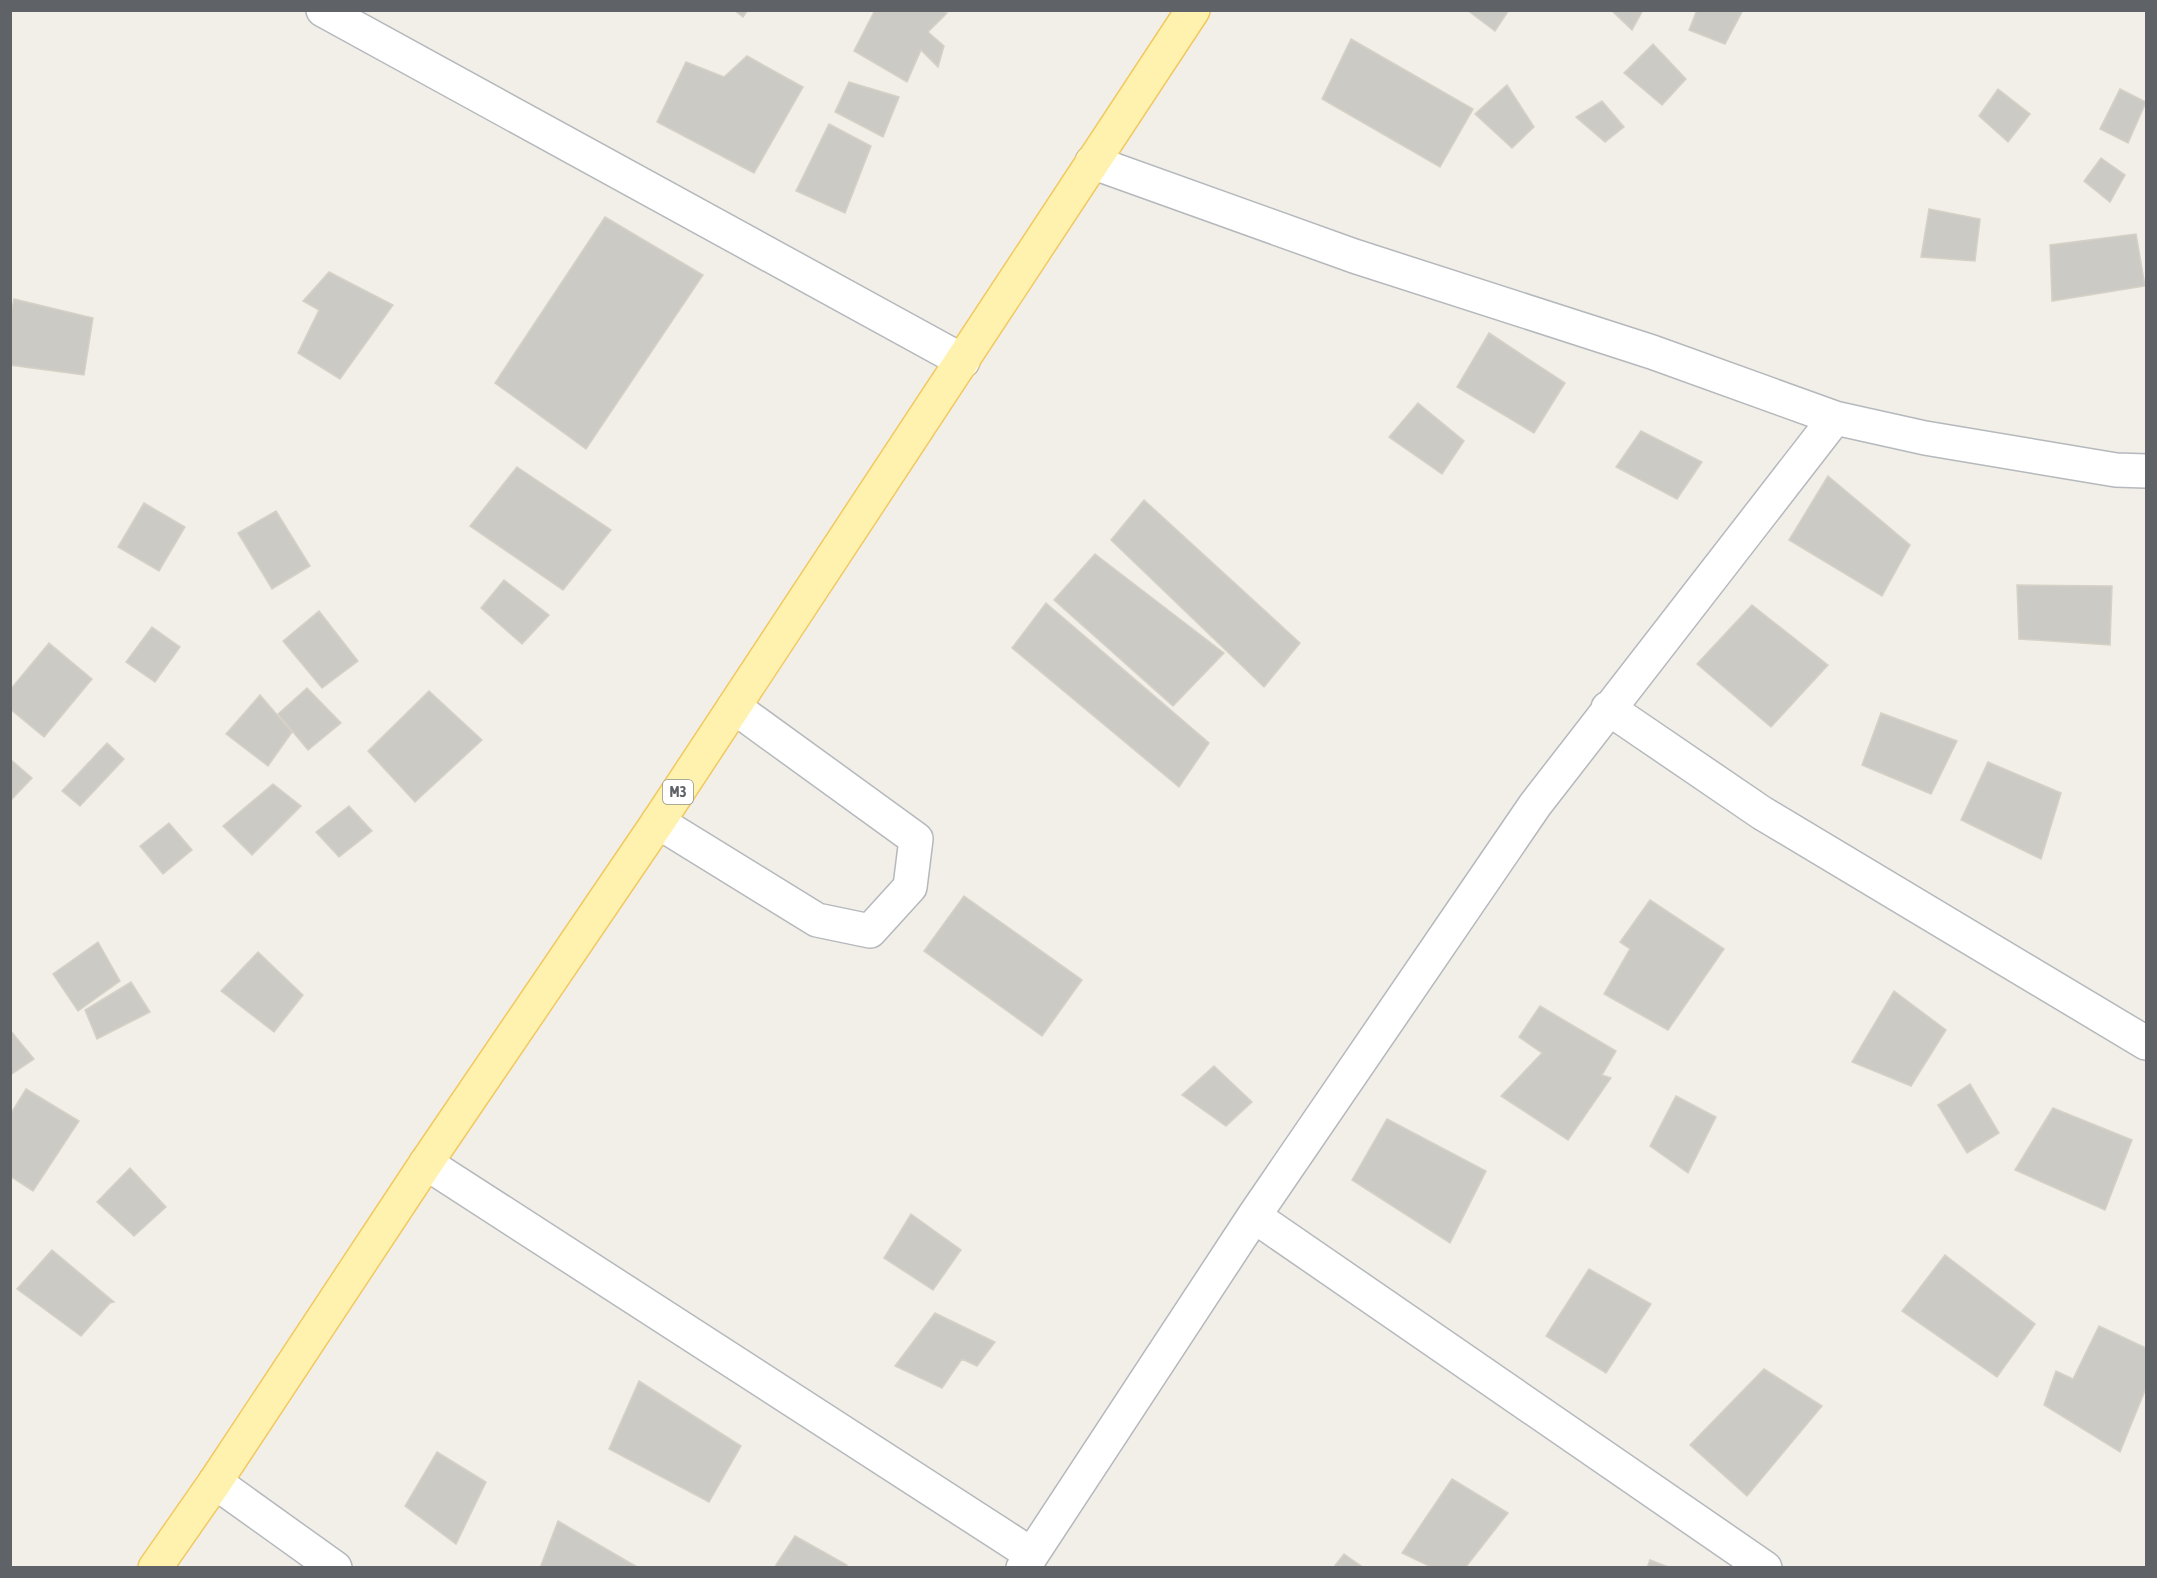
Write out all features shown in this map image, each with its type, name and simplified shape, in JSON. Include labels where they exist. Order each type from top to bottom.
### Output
[{"type":"main road","name":"M3","points":[[155,1568],[658,822],[1193,10]]},
{"type":"street","points":[[323,10],[963,362]]},
{"type":"street","points":[[1092,162],[1354,256],[1652,352],[1835,417],[1925,438],[2116,470],[2146,471]]},
{"type":"street","points":[[426,1164],[1027,1561],[1254,1216],[1535,805],[1835,417]]},
{"type":"street","points":[[658,822],[817,920],[870,931],[910,887],[916,839],[734,707]]},
{"type":"street","points":[[1608,708],[1762,813],[2146,1043]]},
{"type":"street","points":[[1254,1216],[1765,1568]]},
{"type":"street","points":[[215,1482],[335,1568]]},
{"type":"building","points":[[734,10],[748,10],[743,17]]},
{"type":"building","points":[[875,10],[940,10],[947,13],[928,32],[944,46],[938,67],[921,50],[907,82],[854,51]]},
{"type":"building","points":[[1467,10],[1509,10],[1495,31]]},
{"type":"building","points":[[1611,10],[1643,10],[1632,30]]},
{"type":"building","points":[[1697,10],[1743,10],[1725,44],[1689,30]]},
{"type":"building","points":[[1351,39],[1473,109],[1440,167],[1322,99]]},
{"type":"building","points":[[1653,44],[1686,79],[1662,105],[1624,73]]},
{"type":"building","points":[[747,56],[803,87],[754,173],[657,122],[686,62],[724,77]]},
{"type":"building","points":[[849,82],[899,97],[883,137],[835,112]]},
{"type":"building","points":[[1507,85],[1534,127],[1512,148],[1475,114]]},
{"type":"building","points":[[1998,89],[2030,114],[2008,142],[1979,116]]},
{"type":"building","points":[[2120,89],[2146,102],[2128,143],[2100,129]]},
{"type":"building","points":[[1602,101],[1624,127],[1605,142],[1576,117]]},
{"type":"building","points":[[829,124],[871,146],[845,213],[796,191]]},
{"type":"building","points":[[2101,158],[2125,175],[2110,202],[2084,181]]},
{"type":"building","points":[[1929,209],[1980,219],[1975,261],[1921,257]]},
{"type":"building","points":[[605,217],[703,275],[586,449],[495,383]]},
{"type":"building","points":[[2136,234],[2145,286],[2052,301],[2050,245]]},
{"type":"building","points":[[329,272],[393,305],[340,379],[298,353],[319,310],[303,301]]},
{"type":"building","points":[[14,299],[93,318],[84,375],[10,365],[10,318]]},
{"type":"building","points":[[1489,333],[1565,383],[1534,433],[1457,387]]},
{"type":"building","points":[[1418,403],[1464,441],[1442,474],[1389,437]]},
{"type":"building","points":[[1641,431],[1702,462],[1677,499],[1616,467]]},
{"type":"building","points":[[517,467],[611,530],[563,590],[470,526]]},
{"type":"building","points":[[1828,476],[1910,545],[1882,596],[1789,540]]},
{"type":"building","points":[[1144,500],[1300,643],[1264,687],[1111,540]]},
{"type":"building","points":[[144,503],[185,527],[159,571],[118,547]]},
{"type":"building","points":[[276,511],[310,566],[272,589],[238,533]]},
{"type":"building","points":[[1095,554],[1224,653],[1173,706],[1054,600]]},
{"type":"building","points":[[504,580],[549,615],[522,644],[481,608]]},
{"type":"building","points":[[2017,585],[2112,586],[2110,645],[2019,639]]},
{"type":"building","points":[[1046,603],[1209,743],[1179,787],[1012,648]]},
{"type":"building","points":[[1752,605],[1828,665],[1771,727],[1697,664]]},
{"type":"building","points":[[319,611],[358,661],[322,688],[283,641]]},
{"type":"building","points":[[152,627],[180,647],[155,682],[126,662]]},
{"type":"building","points":[[49,643],[92,679],[44,737],[10,709],[10,690]]},
{"type":"building","points":[[307,688],[341,723],[308,750],[278,714]]},
{"type":"building","points":[[429,691],[482,740],[415,802],[368,751]]},
{"type":"building","points":[[260,695],[292,732],[268,766],[226,734]]},
{"type":"building","points":[[1881,713],[1957,741],[1931,794],[1862,765]]},
{"type":"building","points":[[107,743],[124,759],[80,806],[62,791]]},
{"type":"building","points":[[10,759],[32,778],[12,799],[10,798]]},
{"type":"building","points":[[1988,762],[2061,793],[2041,859],[1961,820]]},
{"type":"building","points":[[273,784],[301,806],[252,855],[223,826]]},
{"type":"building","points":[[349,806],[372,831],[339,857],[316,832]]},
{"type":"building","points":[[169,823],[192,850],[163,874],[140,846]]},
{"type":"building","points":[[964,896],[1082,980],[1042,1036],[924,951]]},
{"type":"building","points":[[1650,900],[1724,949],[1668,1030],[1604,994],[1630,949],[1620,942]]},
{"type":"building","points":[[98,942],[120,981],[78,1011],[53,974]]},
{"type":"building","points":[[258,952],[303,995],[274,1032],[221,991]]},
{"type":"building","points":[[131,982],[150,1012],[97,1039],[85,1010]]},
{"type":"building","points":[[1894,991],[1946,1030],[1911,1086],[1852,1062]]},
{"type":"building","points":[[1540,1006],[1616,1051],[1602,1075],[1611,1078],[1568,1140],[1501,1096],[1542,1053],[1519,1037]]},
{"type":"building","points":[[10,1030],[34,1059],[10,1075]]},
{"type":"building","points":[[1214,1066],[1252,1102],[1226,1126],[1182,1095]]},
{"type":"building","points":[[1970,1084],[1999,1133],[1967,1153],[1938,1105]]},
{"type":"building","points":[[26,1089],[79,1121],[33,1191],[10,1176],[10,1115]]},
{"type":"building","points":[[1676,1096],[1716,1117],[1688,1173],[1650,1146]]},
{"type":"building","points":[[2053,1108],[2132,1140],[2105,1210],[2015,1170]]},
{"type":"building","points":[[1387,1119],[1486,1171],[1450,1243],[1352,1180]]},
{"type":"building","points":[[130,1168],[166,1207],[134,1236],[97,1202]]},
{"type":"building","points":[[911,1214],[961,1250],[933,1290],[884,1258]]},
{"type":"building","points":[[52,1250],[114,1302],[110,1303],[81,1336],[17,1289]]},
{"type":"building","points":[[1945,1255],[2035,1324],[1997,1377],[1902,1311]]},
{"type":"building","points":[[1589,1269],[1651,1304],[1606,1373],[1546,1336]]},
{"type":"building","points":[[935,1313],[995,1342],[977,1366],[962,1359],[942,1388],[895,1366]]},
{"type":"building","points":[[2099,1326],[2146,1348],[2146,1388],[2120,1452],[2044,1405],[2056,1371],[2073,1379]]},
{"type":"building","points":[[1764,1369],[1822,1406],[1747,1496],[1690,1445]]},
{"type":"building","points":[[639,1381],[741,1446],[709,1502],[609,1449]]},
{"type":"building","points":[[437,1452],[486,1482],[456,1544],[405,1506]]},
{"type":"building","points":[[1452,1479],[1508,1513],[1465,1568],[1433,1568],[1402,1553]]},
{"type":"building","points":[[558,1521],[639,1568],[540,1568]]},
{"type":"building","points":[[795,1536],[847,1565],[846,1568],[774,1568]]},
{"type":"building","points":[[1344,1554],[1364,1568],[1333,1568]]},
{"type":"building","points":[[1650,1560],[1671,1568],[1647,1568]]}]
